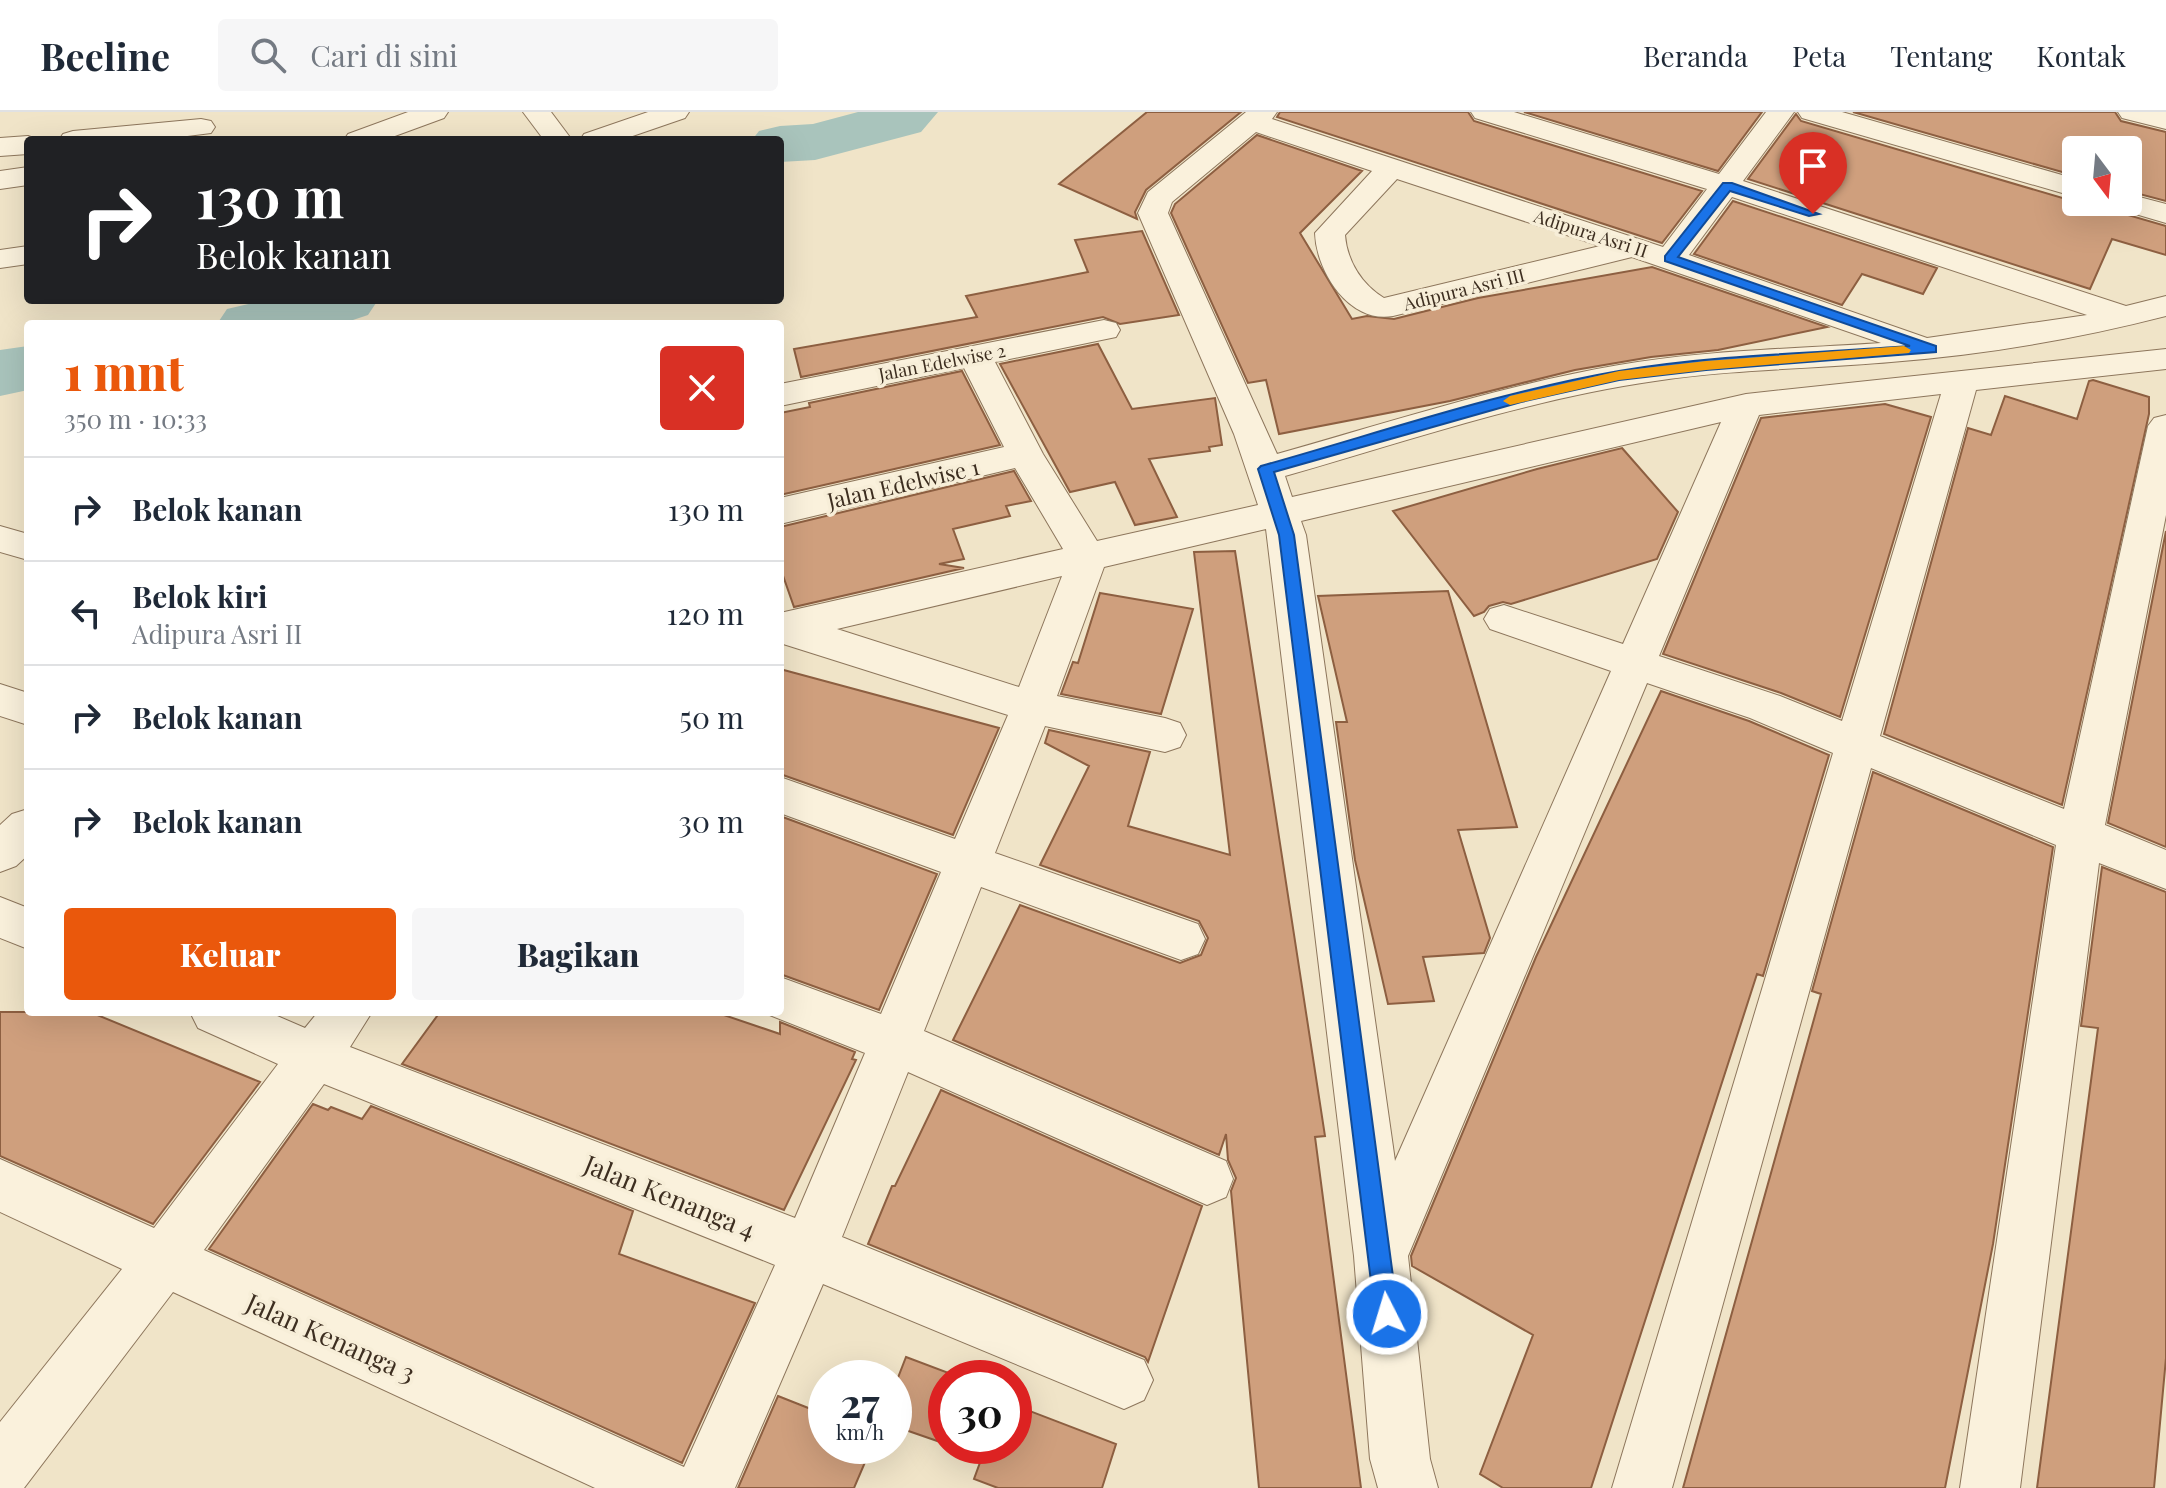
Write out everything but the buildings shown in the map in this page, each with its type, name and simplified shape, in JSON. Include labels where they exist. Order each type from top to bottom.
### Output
[{"type":"street","points":[[369,136],[434,112]]},
{"type":"street","points":[[537,112],[555,136]]},
{"type":"street","points":[[606,136],[675,112]]},
{"type":"street","points":[[1485,112],[1728,186],[2126,316]]},
{"type":"street","points":[[1670,259],[1728,186],[1780,112]]},
{"type":"street","points":[[1812,112],[2062,184]]},
{"type":"street","points":[[2132,112],[2166,121]]},
{"type":"street","points":[[1256,117],[1159,198],[1153,213],[1266,469],[1281,513],[1381,1256],[1400,1459],[1408,1488]]},
{"type":"street","name":"Adipura Asri II","points":[[1256,117],[1392,167],[1670,259],[1946,366]]},
{"type":"street","points":[[112,136],[201,127]]},
{"type":"street","points":[[0,147],[24,145]]},
{"type":"street","name":"Adipura Asri III","points":[[1392,167],[1330,233],[1329,246],[1346,280],[1363,298],[1376,306],[1405,304],[1634,247]]},
{"type":"street","points":[[0,180],[24,177]]},
{"type":"street","points":[[2142,207],[2166,214]]},
{"type":"street","points":[[0,259],[24,256]]},
{"type":"street","points":[[784,628],[1746,405],[1946,366],[2036,335],[2166,306]]},
{"type":"street","name":"Jalan Edelwise 2","points":[[784,394],[1104,330]]},
{"type":"street","points":[[975,356],[1025,454],[1088,559]]},
{"type":"street","points":[[1266,469],[1519,398],[1619,376],[1706,365],[1946,366],[2166,359]]},
{"type":"street","points":[[1642,1488],[1858,747],[1946,366]]},
{"type":"street","points":[[1381,1256],[1746,405]]},
{"type":"street","points":[[1990,1488],[2080,836],[2166,426]]},
{"type":"street","name":"Jalan Edelwise 1","points":[[784,510],[1025,454]]},
{"type":"street","points":[[0,539],[24,546]]},
{"type":"street","points":[[705,1488],[809,1251],[1032,707],[1088,559]]},
{"type":"street","points":[[1504,619],[1765,707],[2166,870]]},
{"type":"street","points":[[784,629],[1032,707],[1165,735]]},
{"type":"street","points":[[0,700],[24,708]]},
{"type":"street","points":[[784,796],[1181,939]]},
{"type":"street","points":[[0,853],[24,831]]},
{"type":"street","points":[[0,917],[24,927]]},
{"type":"street","points":[[784,1000],[893,1041],[1207,1179]]},
{"type":"street","name":"Jalan Kenanga 4","points":[[224,1016],[316,1057],[809,1251],[1124,1380]]},
{"type":"street","points":[[0,1470],[163,1261],[344,1016]]},
{"type":"street","name":"Jalan Kenanga 3","points":[[0,1185],[662,1488]]},
{"type":"waterway","points":[[784,144],[815,142],[900,119],[908,112]]},
{"type":"waterway","points":[[271,320],[332,304]]},
{"type":"waterway","points":[[0,373],[24,369]]},
{"type":"slow traffic","points":[[1510,401],[1619,376],[1706,365],[1904,350]]},
{"type":"route","points":[[1387,1314],[1287,535],[1266,469],[1519,398],[1619,376],[1706,365],[1931,349],[1670,259],[1728,186],[1813,214]]}]
